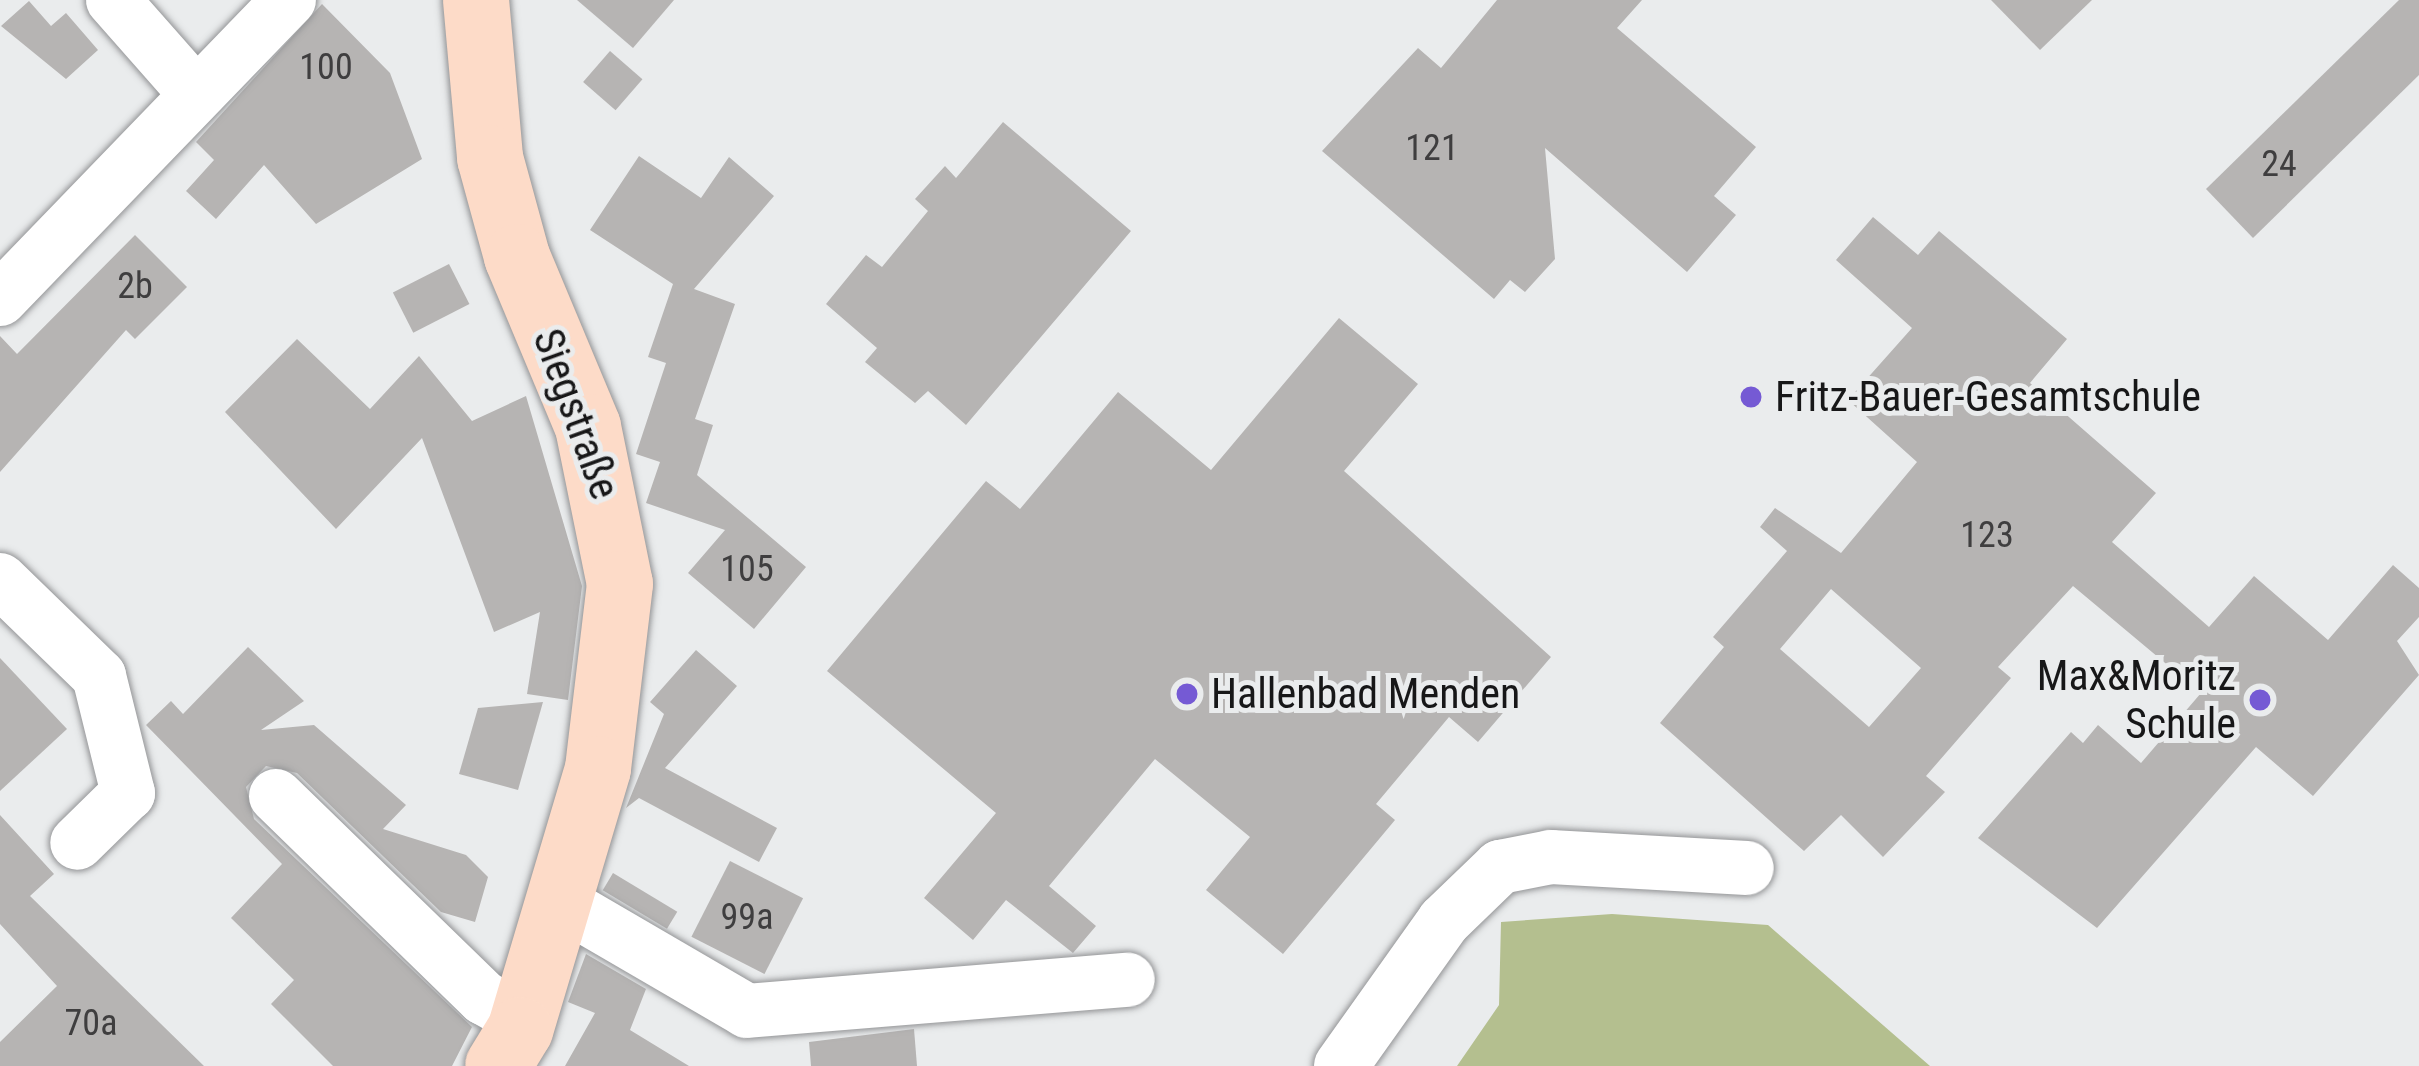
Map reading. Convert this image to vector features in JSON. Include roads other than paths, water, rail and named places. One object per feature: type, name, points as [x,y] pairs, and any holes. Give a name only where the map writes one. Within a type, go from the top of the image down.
[{"type":"main road","name":"Siegstraße","points":[[476,0],[490,158],[517,257],[588,427],[620,584],[617,676],[560,902],[511,1043]]},
{"type":"street","points":[[112,0],[195,93]]},
{"type":"street","points":[[0,299],[289,0]]},
{"type":"street","points":[[0,580],[99,676],[128,794],[77,843]]},
{"type":"street","points":[[276,796],[484,998],[511,1043]]},
{"type":"street","points":[[1342,1066],[1444,921],[1500,867],[1551,856],[1748,868]]},
{"type":"street","points":[[560,902],[747,1011],[1128,980]]},
{"type":"place","name":"Fritz-Bauer-Gesamtschule","points":[[1751,397]]},
{"type":"place","name":"Hallenbad Menden","points":[[1187,694]]},
{"type":"place","name":"Max&Moritz Schule","points":[[2260,700]]}]
